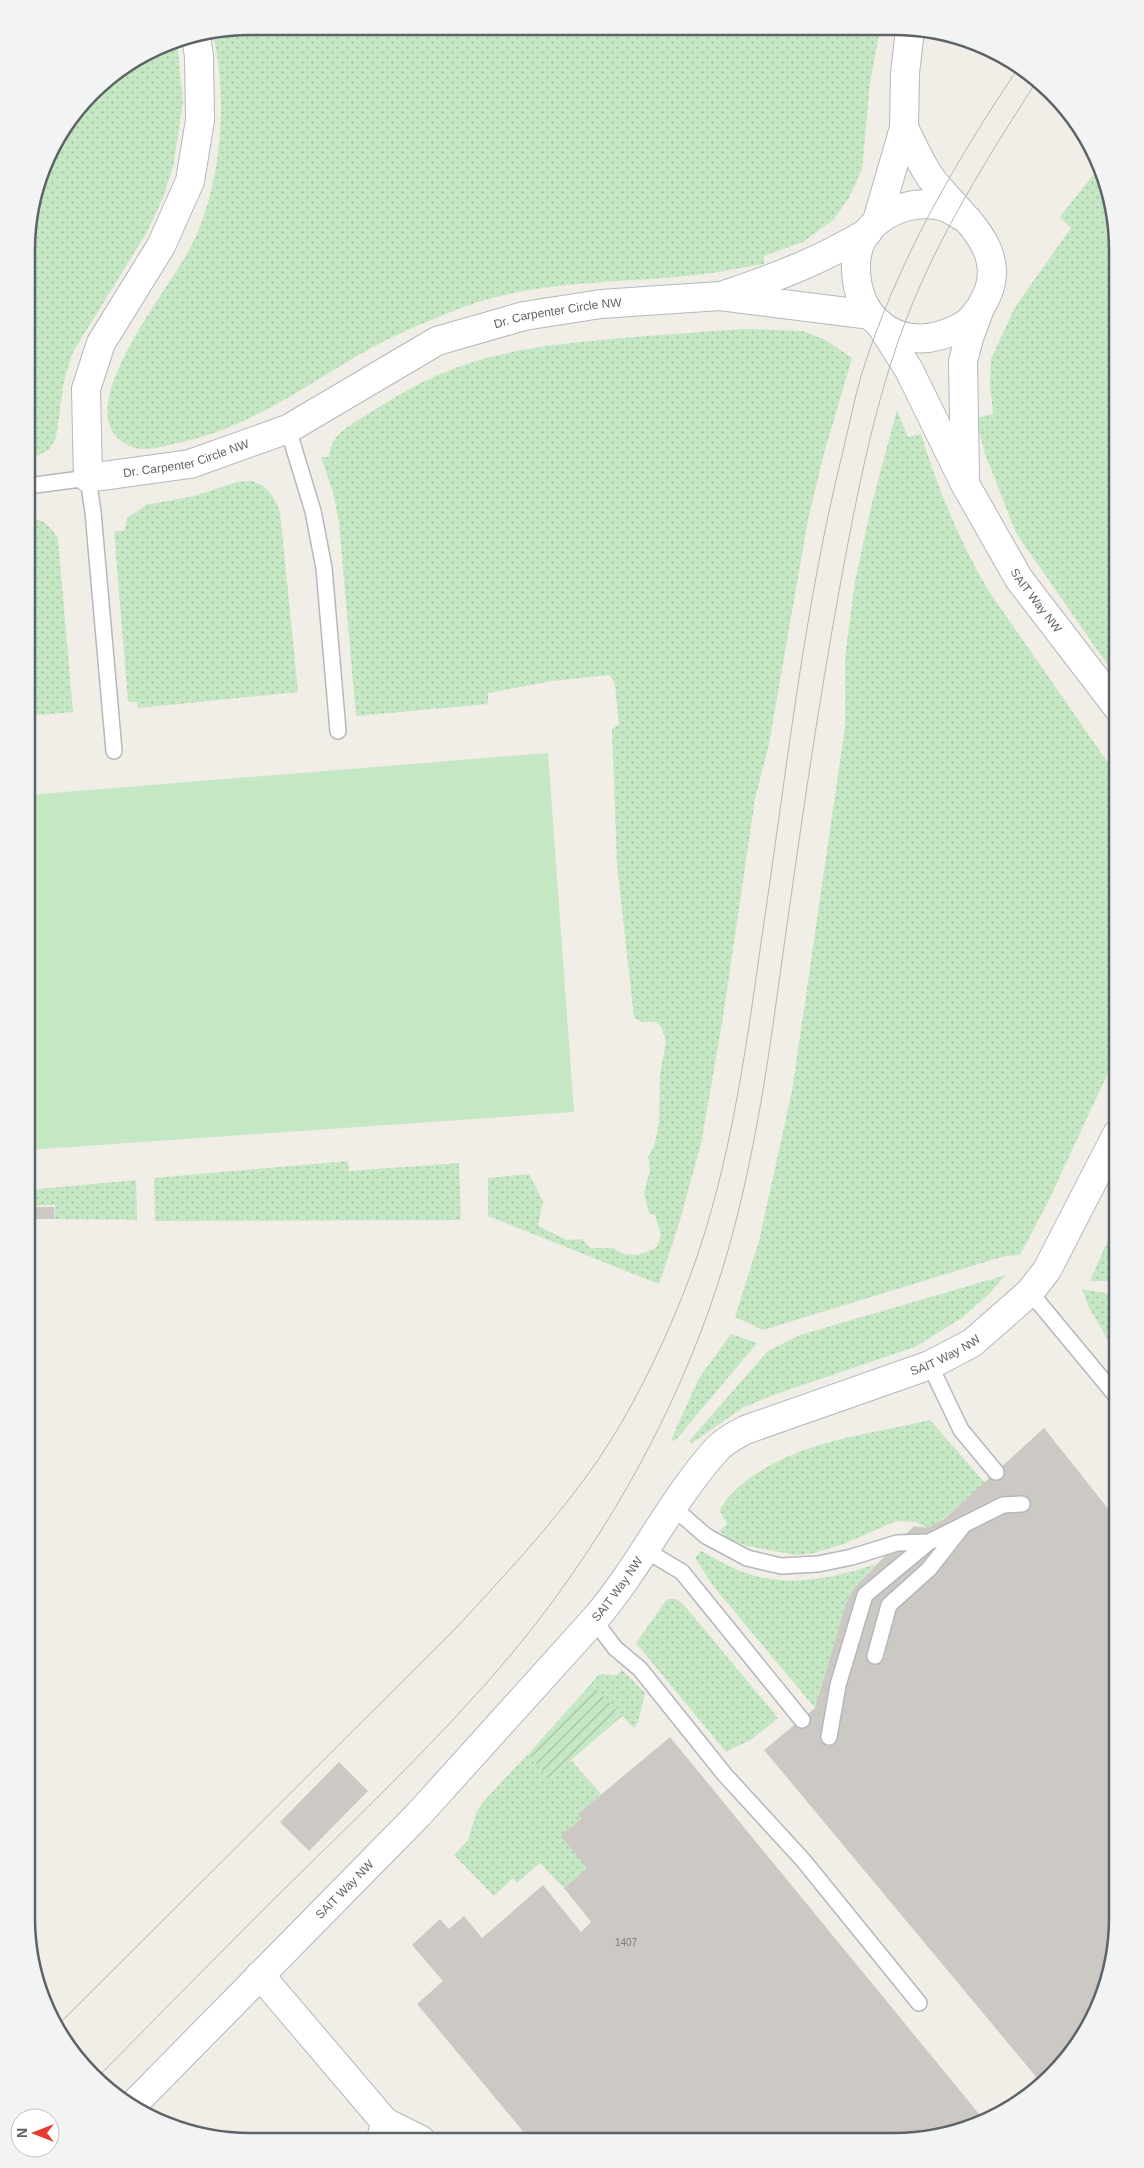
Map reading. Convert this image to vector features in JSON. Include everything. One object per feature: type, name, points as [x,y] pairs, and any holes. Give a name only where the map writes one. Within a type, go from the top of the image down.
[{"type":"street","points":[[909,35],[905,73],[904,128],[873,226],[858,251],[856,264],[860,296],[875,319],[897,336],[930,339],[943,336],[965,325],[980,309]]},
{"type":"street","points":[[88,478],[86,389],[101,343],[161,246],[190,181],[200,120],[199,56],[197,41]]},
{"type":"street","points":[[904,128],[931,178],[978,230],[990,261],[991,270],[988,293],[969,338],[963,361],[965,484]]},
{"type":"street","points":[[720,296],[818,260],[895,210],[917,204],[943,206],[968,220]]},
{"type":"street","points":[[720,296],[875,319]]},
{"type":"street","name":"Dr. Carpenter Circle NW","points":[[88,478],[190,464],[288,430],[437,341],[524,316],[601,304],[720,296]]},
{"type":"street","name":"SAIT Way NW","points":[[875,319],[910,370],[965,484],[1019,579],[1109,696]]},
{"type":"street","name":"SAIT Way NW","points":[[136,2101],[419,1814],[594,1620],[616,1595],[674,1508],[718,1447],[745,1430],[930,1365],[972,1343],[1030,1292],[1047,1270],[1109,1151]]},
{"type":"street","points":[[260,1975],[383,2131]]},
{"type":"lane","points":[[288,430],[313,511],[324,568],[338,731]]},
{"type":"lane","points":[[35,485],[88,478],[93,512],[114,751]]},
{"type":"lane","points":[[1030,1292],[1109,1387]]},
{"type":"lane","points":[[930,1365],[961,1430],[996,1472]]},
{"type":"lane","points":[[829,1737],[838,1685],[865,1594],[929,1542],[1003,1505],[1022,1504]]},
{"type":"lane","points":[[674,1508],[706,1536],[746,1558],[781,1566],[827,1562],[897,1543],[929,1542]]},
{"type":"lane","points":[[875,1656],[889,1605],[929,1569],[965,1524]]},
{"type":"lane","points":[[646,1551],[682,1572],[802,1720]]},
{"type":"lane","points":[[594,1620],[615,1648],[640,1669],[725,1776],[802,1860],[919,2002]]},
{"type":"green space","points":[[236,35],[879,35],[870,82],[862,169],[849,198],[833,220],[803,242],[764,256],[764,264],[696,275],[574,284],[490,298],[409,329],[357,356],[274,405],[232,426],[170,445],[148,449],[136,448],[121,441],[109,424],[108,401],[116,374],[130,346],[180,266],[190,248],[205,212],[216,168],[221,123],[220,78],[214,38]]},
{"type":"green space","points":[[178,47],[183,102],[173,167],[163,198],[147,232],[73,352],[64,381],[56,438],[49,450],[35,457],[35,236],[39,208],[46,181],[64,142],[88,108],[108,88],[130,71]]},
{"type":"green space","points":[[1095,173],[1102,194],[1109,236],[1109,667],[1016,533],[985,454],[976,418],[993,414],[990,385],[991,359],[1015,307],[1071,228],[1060,217]]},
{"type":"green space","points":[[747,329],[804,331],[827,341],[852,358],[824,453],[808,520],[769,744],[755,799],[723,1017],[701,1144],[680,1220],[659,1284],[488,1216],[488,1178],[529,1174],[543,1201],[538,1226],[567,1240],[582,1239],[590,1248],[613,1248],[624,1254],[638,1255],[656,1248],[661,1236],[655,1215],[649,1213],[644,1193],[650,1170],[648,1157],[655,1143],[659,1122],[660,1074],[666,1041],[661,1026],[656,1022],[641,1022],[634,1018],[617,864],[612,729],[619,724],[615,685],[610,675],[552,681],[488,693],[488,704],[356,716],[339,523],[333,492],[321,457],[329,457],[333,442],[343,430],[413,387],[458,367],[498,355],[559,344]]},
{"type":"green space","points":[[897,410],[908,437],[921,434],[950,514],[988,590],[1109,764],[1109,1070],[1048,1202],[1020,1255],[1005,1256],[763,1330],[735,1317],[759,1241],[792,1091],[845,727],[845,657],[855,581],[872,503]]},
{"type":"green space","points":[[252,481],[267,489],[280,512],[298,692],[138,708],[137,702],[128,702],[114,531],[124,531],[127,518],[146,505],[194,496],[237,482]]},
{"type":"green space","points":[[35,519],[46,524],[58,539],[73,712],[35,715]]},
{"type":"green space","points":[[548,753],[574,1112],[35,1149],[35,794]]},
{"type":"green space","points":[[348,1161],[349,1171],[459,1163],[461,1220],[155,1221],[154,1178]]},
{"type":"green space","points":[[136,1180],[137,1220],[54,1219],[55,1205],[35,1206],[35,1189]]},
{"type":"green space","points":[[1109,1238],[1109,1281],[1090,1281]]},
{"type":"green space","points":[[1006,1275],[988,1295],[963,1317],[915,1347],[776,1394],[744,1407],[692,1443],[689,1441],[768,1351],[800,1335]]},
{"type":"green space","points":[[1082,1289],[1109,1294],[1109,1342],[1089,1307]]},
{"type":"green space","points":[[731,1334],[757,1343],[675,1441],[671,1440],[699,1378]]},
{"type":"green space","points":[[930,1420],[985,1483],[936,1525],[927,1528],[916,1522],[896,1521],[844,1544],[814,1553],[796,1555],[747,1546],[729,1539],[720,1531],[727,1524],[720,1511],[724,1502],[743,1483],[768,1467],[812,1447]]},
{"type":"green space","points":[[701,1551],[732,1567],[753,1575],[788,1581],[824,1578],[876,1564],[855,1587],[846,1603],[815,1708],[714,1587],[695,1558]]},
{"type":"green space","points":[[667,1599],[676,1599],[684,1605],[778,1718],[752,1739],[726,1752],[636,1643]]},
{"type":"green space","points":[[622,1670],[645,1693],[638,1722],[634,1728],[591,1684],[599,1674],[617,1675]]},
{"type":"green space","points":[[591,1684],[622,1716],[549,1779],[528,1754]]},
{"type":"green space","points":[[528,1754],[549,1779],[571,1760],[601,1794],[579,1814],[582,1818],[587,1868],[564,1888],[540,1863],[517,1883],[513,1878],[494,1896],[454,1855],[468,1840],[477,1811],[483,1802]]},
{"type":"building","points":[[35,1207],[54,1207],[54,1219],[35,1219]]},
{"type":"building","points":[[1044,1428],[1109,1510],[1109,1932],[1102,1974],[1087,2013],[1065,2049],[1037,2079],[764,1750],[815,1708],[846,1603],[855,1587],[914,1526],[927,1528],[943,1520]]},
{"type":"building","points":[[670,1737],[980,2115],[950,2126],[908,2133],[524,2133],[417,2004],[443,1981],[412,1945],[440,1919],[449,1929],[464,1916],[482,1938],[543,1885],[581,1932],[591,1922],[564,1888],[587,1868],[561,1836],[582,1818],[578,1814]]},
{"type":"building","points":[[339,1762],[368,1791],[309,1851],[280,1822]]},
{"type":"tram line","points":[[62,2021],[455,1629],[511,1568],[565,1505],[598,1460],[633,1403],[663,1343],[697,1257],[723,1165],[733,1118],[742,1071],[817,569],[861,376],[891,294],[909,254],[950,177],[1016,72]]},
{"type":"tram line","points":[[101,2073],[406,1769],[482,1688],[518,1646],[553,1602],[585,1556],[615,1508],[668,1410],[690,1359],[723,1267],[753,1146],[767,1064],[824,676],[854,510],[876,414],[895,351],[919,288],[966,196],[1034,86]]}]
